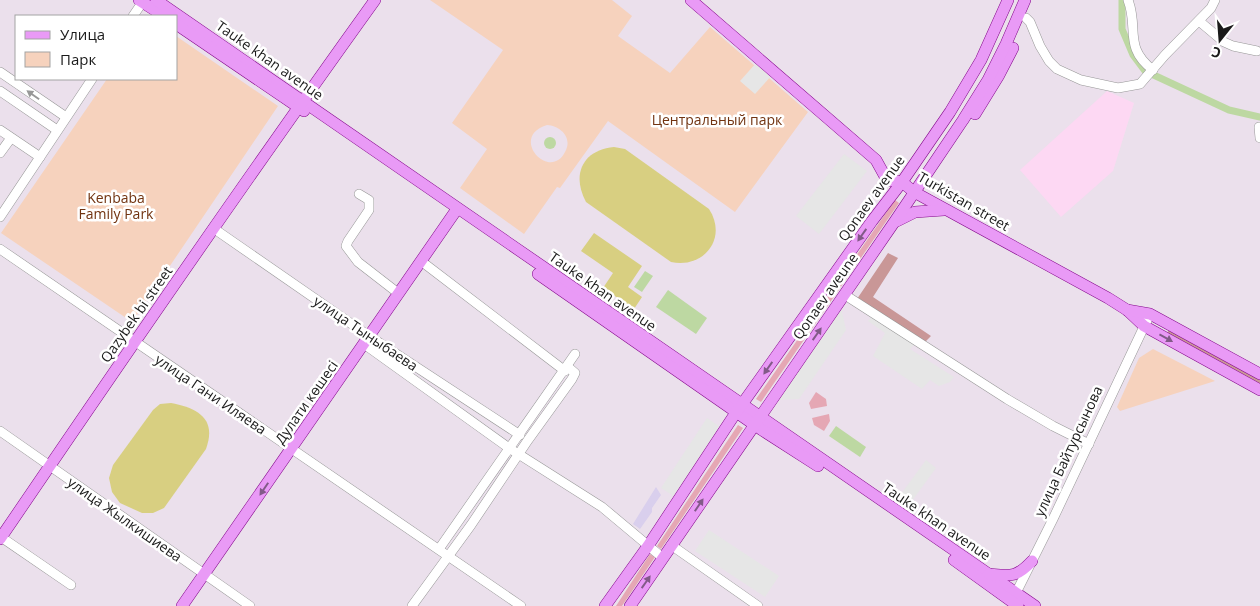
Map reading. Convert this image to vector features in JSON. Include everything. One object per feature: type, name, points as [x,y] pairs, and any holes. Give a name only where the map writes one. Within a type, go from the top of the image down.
[{"type":"main road","name":"Tauke khan avenue","points":[[156,0],[177,15]]},
{"type":"main road","name":"Qazybek bi street","points":[[1,538],[134,341],[375,0]]},
{"type":"main road","name":"Turkistan street","points":[[690,0],[876,160],[887,180],[902,182],[914,192],[945,210],[1127,310]]},
{"type":"main road","points":[[968,82],[974,57],[1000,0]]},
{"type":"main road","name":"Qonaev avenue","points":[[725,429],[880,210],[902,182],[968,82],[992,37],[1008,0]]},
{"type":"main road","points":[[914,192],[988,80],[1025,0]]},
{"type":"main road","points":[[948,142],[969,124],[999,75],[1033,0]]},
{"type":"main road","points":[[142,1],[163,15]]},
{"type":"main road","name":"Tauke khan avenue","points":[[178,16],[300,104],[739,408],[989,574],[1013,602]]},
{"type":"main road","name":"Tauke khan avenue","points":[[178,25],[300,104]]},
{"type":"main road","points":[[988,80],[999,75]]},
{"type":"main road","points":[[876,160],[883,179],[884,191],[880,210]]},
{"type":"main road","name":"Qonaev aveune","points":[[757,420],[845,295],[914,192]]},
{"type":"main road","points":[[895,222],[915,212],[945,210]]},
{"type":"main road","name":"Tauke khan avenue","points":[[455,212],[720,401],[739,408]]},
{"type":"main road","name":"Дулати көшесі","points":[[182,606],[455,212]]},
{"type":"main road","points":[[1127,310],[1150,314],[1260,374]]},
{"type":"main road","points":[[1127,310],[1144,326],[1260,390]]},
{"type":"main road","points":[[605,606],[648,546],[725,429],[728,413],[726,407],[720,401]]},
{"type":"main road","name":"Tauke khan avenue","points":[[757,420],[1013,602],[1034,606]]},
{"type":"main road","points":[[630,606],[757,420]]},
{"type":"main road","points":[[989,574],[1011,575],[1021,573],[1032,561]]},
{"type":"street","points":[[1128,0],[1131,7],[1132,36],[1137,54],[1153,70]]},
{"type":"street","points":[[1026,18],[1030,22],[1040,46],[1049,61],[1057,68],[1081,80],[1118,88],[1140,84],[1211,8],[1215,0]]},
{"type":"street","points":[[134,15],[142,1]]},
{"type":"street","points":[[1201,19],[1199,21],[1224,42],[1257,51]]},
{"type":"street","points":[[0,72],[66,117]]},
{"type":"street","points":[[0,217],[91,80]]},
{"type":"street","points":[[0,91],[57,130]]},
{"type":"street","points":[[1259,127],[1260,138]]},
{"type":"street","points":[[0,130],[40,157]]},
{"type":"street","points":[[0,153],[11,138]]},
{"type":"street","points":[[359,194],[369,200],[369,210],[346,246],[358,262],[398,293]]},
{"type":"street","name":"улица Тыныбаева","points":[[213,228],[367,340],[509,448],[602,507],[663,558]]},
{"type":"street","name":"улица Гани Иляева","points":[[0,249],[521,606]]},
{"type":"street","points":[[412,606],[471,525],[572,379],[574,373],[421,261]]},
{"type":"street","points":[[845,295],[1007,399],[1088,444]]},
{"type":"street","name":"улица Байтурсынова","points":[[1013,602],[1150,314]]},
{"type":"street","name":"улица Тыныбаева","points":[[367,340],[520,435]]},
{"type":"street","points":[[438,549],[520,435],[575,354]]},
{"type":"street","name":"улица Жылкишиева","points":[[0,431],[203,575],[250,606]]},
{"type":"street","points":[[1,538],[71,585]]},
{"type":"street","points":[[671,545],[758,606]]},
{"type":"shaded area","points":[[757,62],[772,75],[755,94],[740,81]]},
{"type":"shaded area","points":[[1107,91],[1134,103],[1113,171],[1061,217],[1020,170]]},
{"type":"shaded area","points":[[550,137],[556,143],[550,149],[544,143]]},
{"type":"shaded area","points":[[614,147],[625,149],[709,209],[716,230],[710,249],[703,256],[694,261],[683,263],[671,262],[586,202],[580,182],[580,173],[583,165],[594,153]]},
{"type":"shaded area","points":[[844,154],[867,171],[819,234],[796,216]]},
{"type":"shaded area","points":[[895,200],[899,203],[761,402],[756,399]]},
{"type":"shaded area","points":[[594,233],[642,266],[628,287],[642,297],[634,309],[603,288],[613,273],[581,251]]},
{"type":"shaded area","points":[[888,253],[898,258],[873,297],[931,336],[924,343],[857,299]]},
{"type":"shaded area","points":[[645,271],[653,276],[642,292],[634,287]]},
{"type":"shaded area","points":[[668,290],[707,318],[696,334],[656,307]]},
{"type":"shaded area","points":[[841,307],[846,330],[799,399],[776,400]]},
{"type":"shaded area","points":[[874,314],[917,342],[910,349],[954,377],[950,382],[939,386],[930,380],[922,389],[873,356],[885,333],[868,321]]},
{"type":"shaded area","points":[[1171,326],[1260,376],[1260,388],[1165,337]]},
{"type":"shaded area","points":[[816,392],[826,399],[827,406],[811,409],[809,403]]},
{"type":"shaded area","points":[[171,403],[189,408],[203,417],[209,430],[209,439],[206,449],[164,508],[153,513],[142,513],[120,503],[112,492],[109,478],[113,465],[153,410],[160,404]]},
{"type":"shaded area","points":[[829,414],[830,421],[824,431],[814,425],[812,418]]},
{"type":"shaded area","points":[[707,418],[720,427],[675,497],[661,488]]},
{"type":"shaded area","points":[[738,425],[743,428],[661,549],[657,546]]},
{"type":"shaded area","points":[[836,426],[866,447],[860,457],[829,436]]},
{"type":"shaded area","points":[[926,460],[936,468],[912,501],[901,494]]},
{"type":"shaded area","points":[[656,487],[661,495],[640,529],[633,524]]},
{"type":"shaded area","points":[[709,530],[779,576],[765,597],[695,551]]},
{"type":"shaded area","points":[[650,554],[655,557],[622,606],[616,606]]},
{"type":"green space","name":"Центральный парк","points":[[430,0],[612,0],[632,16],[618,36],[670,73],[710,27],[808,112],[735,212],[608,121],[560,188],[557,187],[524,234],[460,188],[487,149],[452,123],[503,50]],"holes":[[[547,125],[561,130],[568,142],[565,152],[558,160],[550,162],[542,160],[536,154],[532,147],[531,138],[536,131]]]},
{"type":"green space","name":"Kenbaba Family Park","points":[[178,37],[278,106],[132,322],[1,233],[106,80],[178,80]]},
{"type":"green space","points":[[1153,349],[1215,381],[1120,411],[1117,407],[1139,358]]},
{"type":"waterway","points":[[1122,0],[1122,29],[1133,55],[1145,71],[1229,110],[1260,117]]}]
